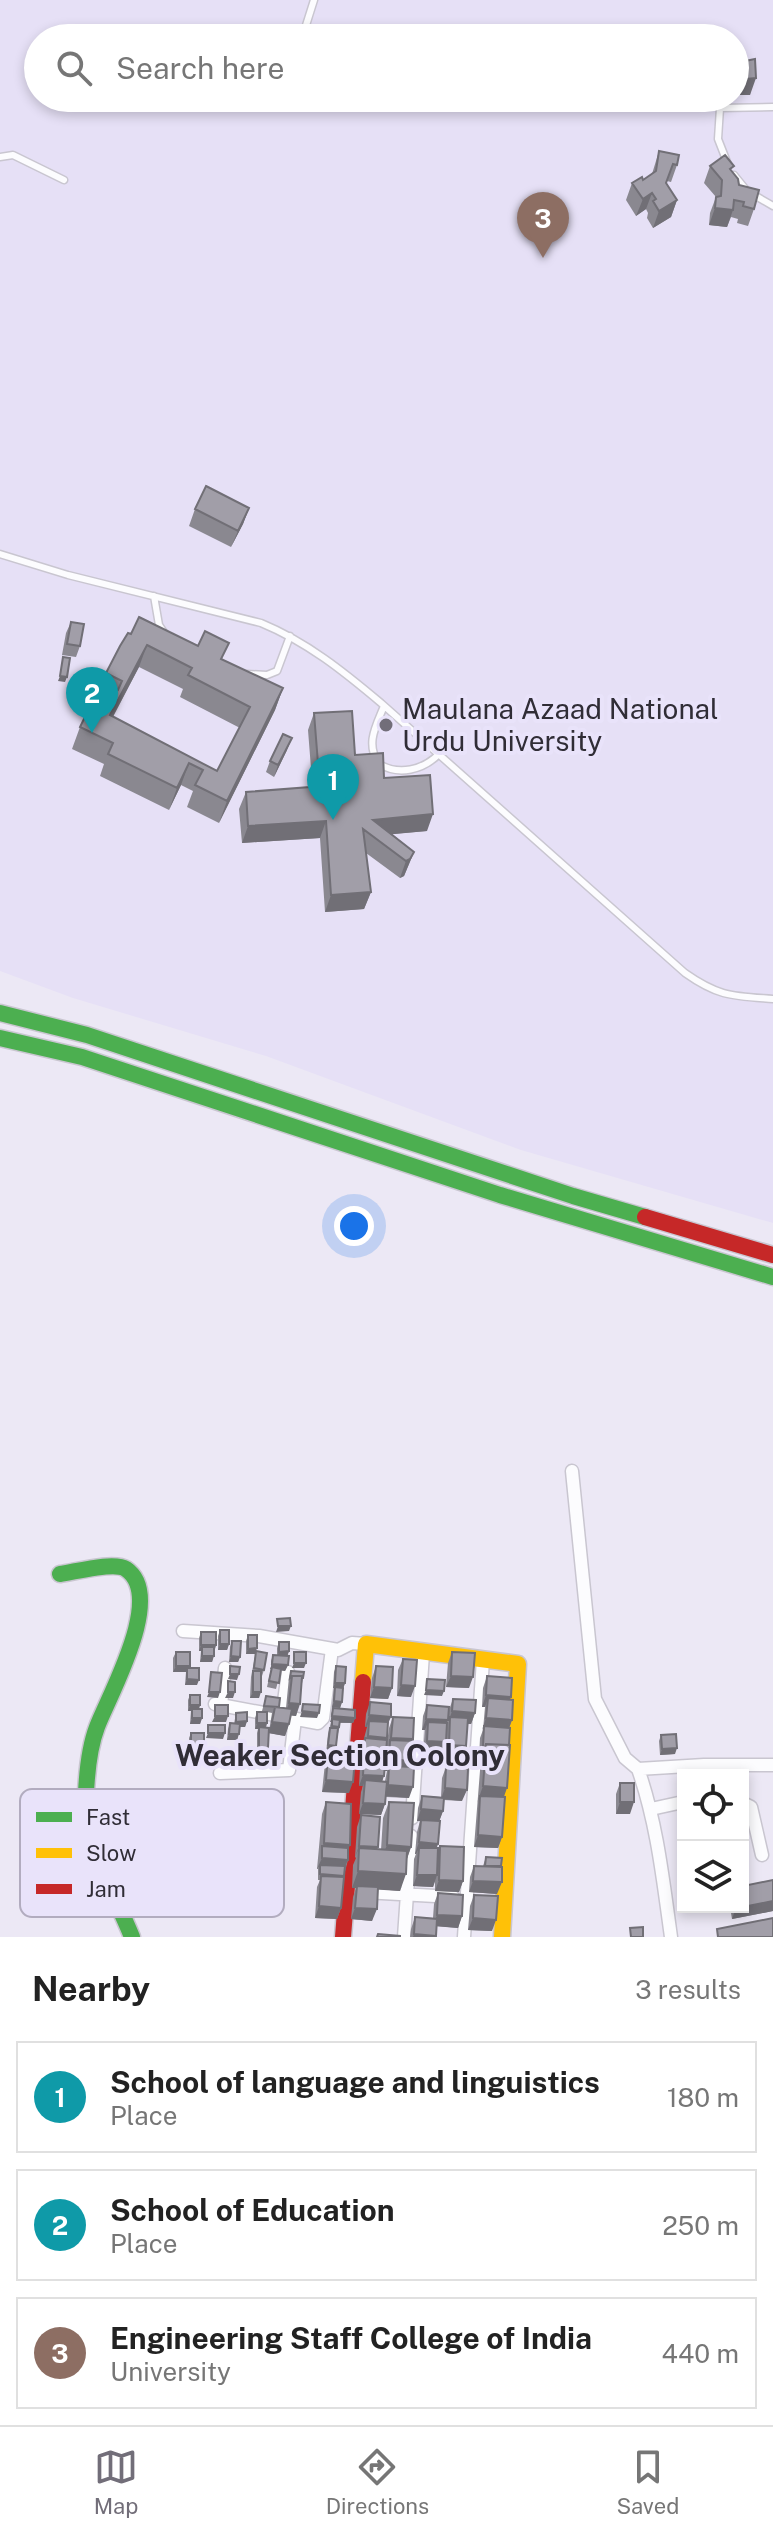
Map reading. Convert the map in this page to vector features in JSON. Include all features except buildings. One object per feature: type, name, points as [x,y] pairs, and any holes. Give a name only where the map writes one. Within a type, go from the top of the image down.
[{"type":"street","points":[[0,1013],[87,1035],[573,1196],[773,1255]]},
{"type":"street","points":[[0,1038],[82,1057],[500,1195],[773,1277]]},
{"type":"street","points":[[572,1471],[595,1699],[625,1758],[638,1769],[651,1809],[671,1937]]},
{"type":"street","points":[[60,1574],[115,1567],[126,1569],[136,1580],[140,1597],[138,1631],[96,1730],[88,1762],[87,1789]]},
{"type":"street","points":[[183,1631],[259,1636],[332,1649],[343,1649],[352,1643],[366,1644],[518,1664],[485,1900],[464,1937]]},
{"type":"street","points":[[343,1937],[366,1644]]},
{"type":"street","points":[[225,1668],[218,1705],[318,1723],[323,1718],[332,1649]]},
{"type":"street","points":[[404,1937],[423,1653]]},
{"type":"street","points":[[483,1660],[485,1900],[502,1937]]},
{"type":"street","points":[[282,1716],[288,1672]]},
{"type":"street","points":[[220,1773],[289,1770],[295,1719]]},
{"type":"street","points":[[638,1769],[773,1765]]},
{"type":"street","points":[[651,1809],[677,1803]]},
{"type":"street","points":[[749,1806],[762,1855]]},
{"type":"street","points":[[347,1891],[485,1900]]},
{"type":"street","points":[[123,1917],[132,1937]]},
{"type":"lane","points":[[306,24],[314,0]]},
{"type":"lane","points":[[749,107],[773,107]]},
{"type":"lane","points":[[720,112],[722,153],[736,179],[747,191],[773,206]]},
{"type":"lane","points":[[0,157],[13,155],[64,180]]},
{"type":"lane","points":[[0,554],[68,575],[261,623],[290,636],[331,661],[384,706],[685,973],[707,988],[736,996],[773,999]]},
{"type":"lane","points":[[154,596],[159,625],[173,641]]},
{"type":"lane","points":[[242,673],[259,675],[277,671],[290,636]]},
{"type":"lane","points":[[384,706],[371,741],[372,752],[379,764],[400,771],[429,764],[439,754]]},
{"type":"shaded area","name":"Maulana Azaad National Urdu University","points":[[0,0],[773,0],[773,1223],[521,1150],[266,1056],[73,998],[0,971]]},
{"type":"traffic: fast","points":[[0,1013],[87,1035],[645,1217]]},
{"type":"traffic: fast","points":[[0,1038],[82,1057],[500,1195],[773,1277]]},
{"type":"traffic: fast","points":[[60,1574],[104,1567],[126,1569],[137,1582],[140,1601],[131,1646],[94,1735],[86,1789]]},
{"type":"traffic: fast","points":[[123,1917],[132,1937]]},
{"type":"traffic: slow","points":[[363,1682],[366,1644],[518,1664],[502,1937]]},
{"type":"traffic: jam","points":[[645,1217],[773,1255]]},
{"type":"traffic: jam","points":[[343,1937],[363,1682]]},
{"type":"place","name":"Engineering Staff College of India","points":[[543,258]]},
{"type":"place","name":"Maulana Azaad National Urdu University","points":[[386,725]]},
{"type":"place","name":"School of Education","points":[[92,733]]},
{"type":"place","name":"School of language and linguistics","points":[[333,820]]},
{"type":"district","name":"Weaker Section Colony","points":[[340,1756]]}]
